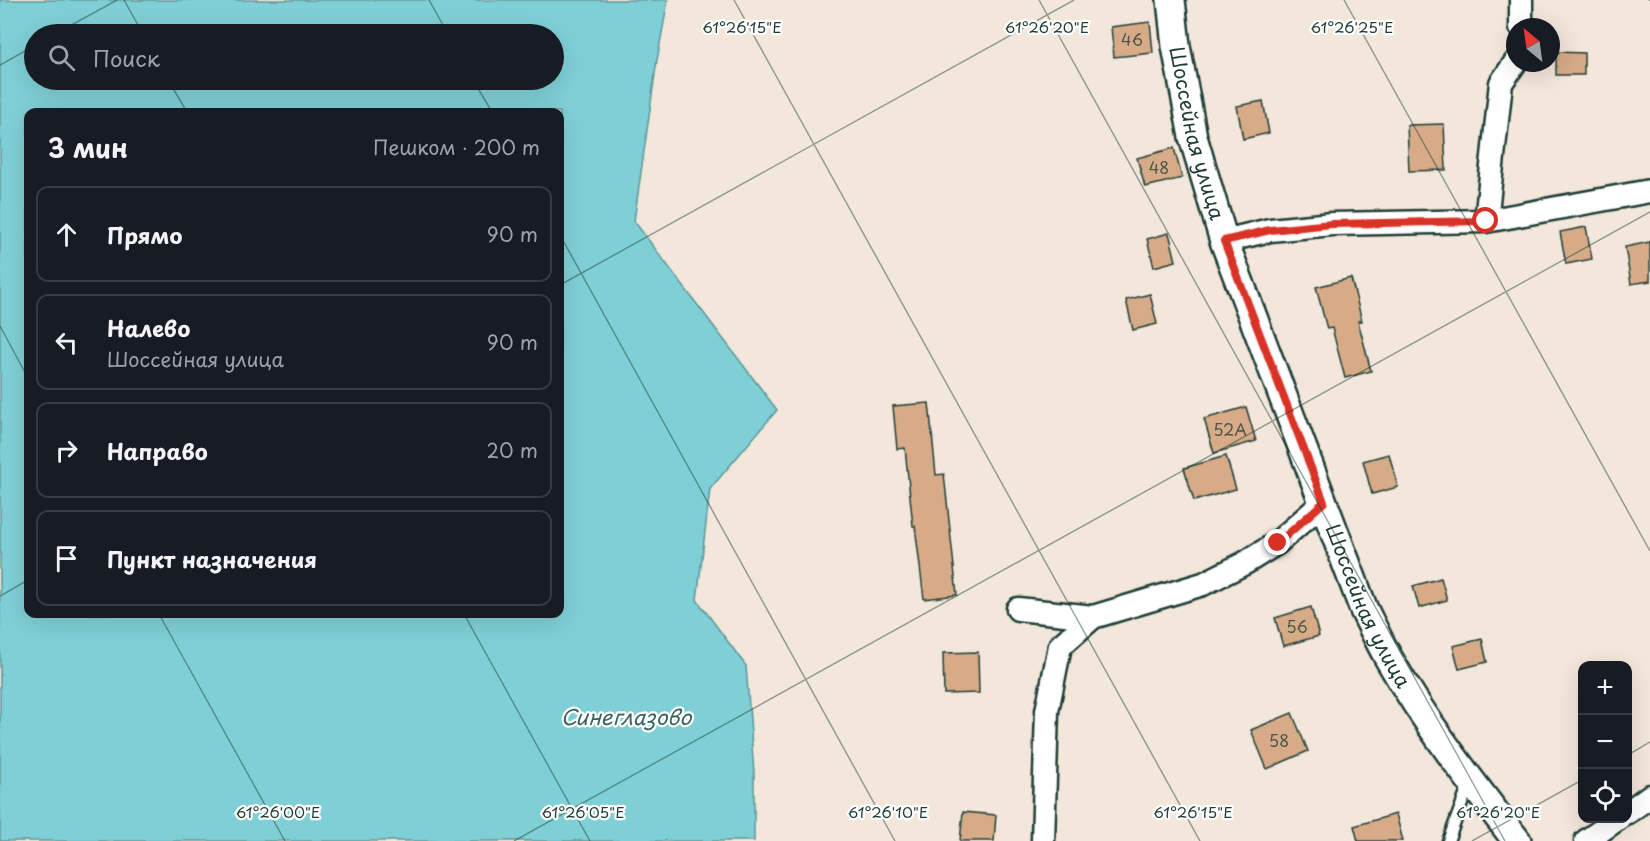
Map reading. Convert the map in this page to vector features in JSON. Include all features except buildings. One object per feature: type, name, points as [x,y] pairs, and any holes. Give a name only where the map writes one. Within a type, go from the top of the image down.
[{"type":"street","name":"Шоссейная улица","points":[[1171,0],[1176,46],[1193,137],[1224,241],[1364,610],[1389,659],[1419,707],[1517,841]]},
{"type":"street","points":[[1521,0],[1521,18]]},
{"type":"street","points":[[1486,221],[1501,83],[1509,72]]},
{"type":"street","points":[[1224,241],[1270,230],[1332,224],[1486,221],[1650,191]]},
{"type":"street","points":[[1043,841],[1047,711],[1060,646],[1093,618],[1203,584],[1245,564],[1278,543],[1324,502]]},
{"type":"street","points":[[1018,609],[1093,618]]},
{"type":"street","points":[[1632,809],[1650,796]]},
{"type":"street","points":[[1586,841],[1613,823]]},
{"type":"lane","points":[[1448,841],[1471,781]]},
{"type":"water","name":"Синеглазово","points":[[0,0],[668,0],[634,221],[777,410],[710,489],[697,600],[746,666],[754,774],[754,841],[0,841]]},
{"type":"route","points":[[1278,543],[1324,502],[1224,241],[1270,230],[1332,224],[1486,221]]}]
